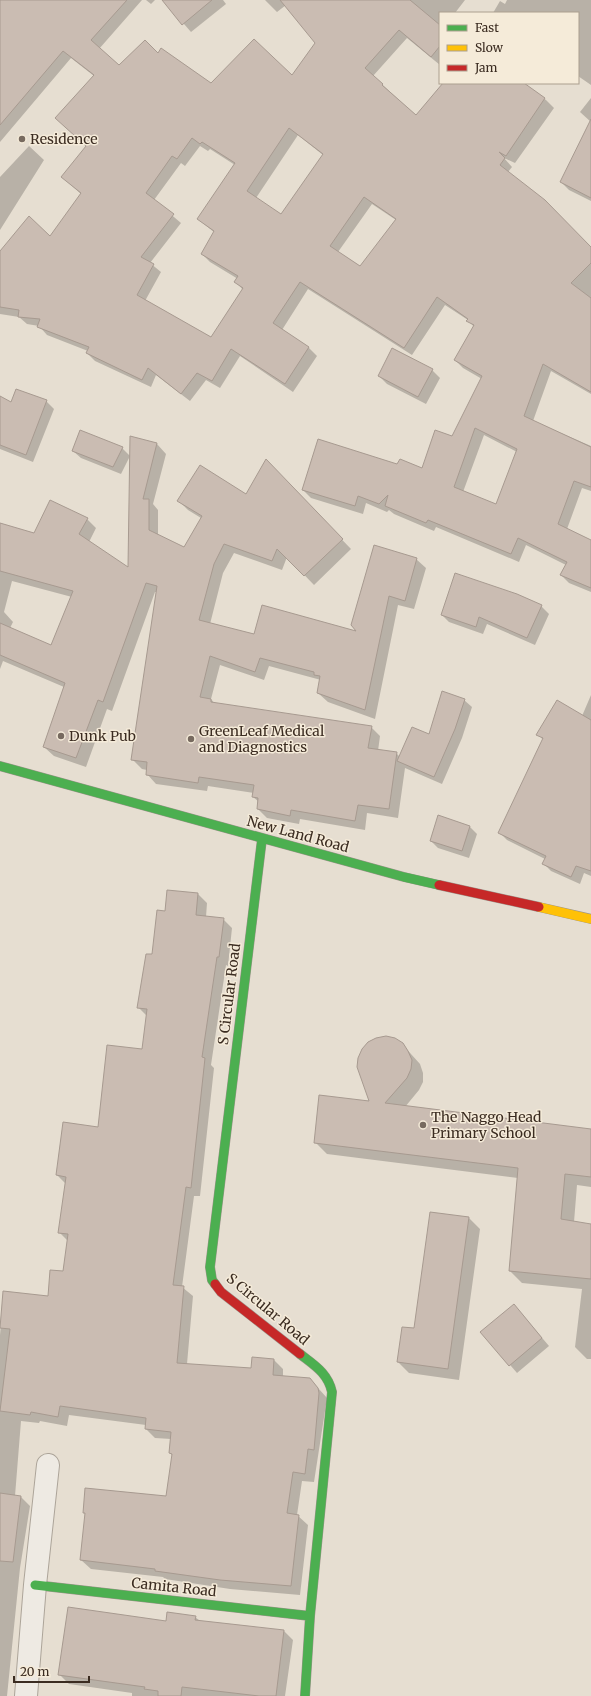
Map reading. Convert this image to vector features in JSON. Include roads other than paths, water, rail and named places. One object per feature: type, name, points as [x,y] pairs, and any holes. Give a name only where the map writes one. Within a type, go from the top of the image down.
[{"type":"street","name":"New Land Road","points":[[0,766],[404,877],[591,919]]},
{"type":"street","name":"S Circular Road","points":[[262,839],[210,1267],[212,1280],[221,1292],[324,1373],[330,1383],[332,1392],[310,1616],[305,1696]]},
{"type":"street","points":[[26,1696],[35,1585],[48,1465]]},
{"type":"street","name":"Camita Road","points":[[35,1585],[310,1616]]},
{"type":"place","name":"Residence","points":[[22,139]]},
{"type":"place","name":"Dunk Pub","points":[[61,736]]},
{"type":"place","name":"GreenLeaf Medical and Diagnostics","points":[[191,739]]},
{"type":"place","name":"The Naggo Head Primary School","points":[[423,1125]]}]
